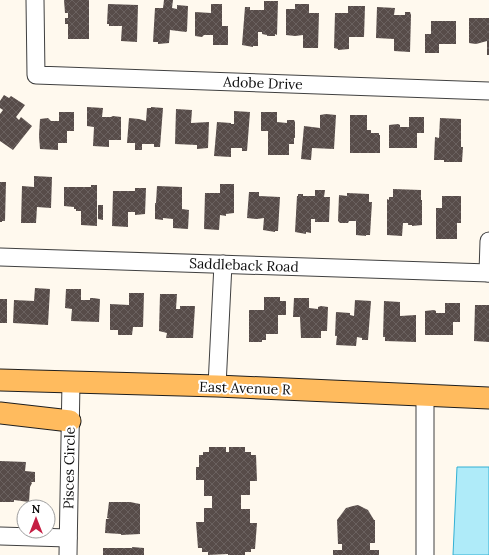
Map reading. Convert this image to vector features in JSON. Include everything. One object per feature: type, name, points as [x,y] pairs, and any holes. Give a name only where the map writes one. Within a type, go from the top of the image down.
[{"type":"main road","name":"East Avenue R","points":[[0,380],[217,386],[489,398]]},
{"type":"main road","points":[[0,413],[70,421]]},
{"type":"street","name":"Adobe Drive","points":[[35,0],[36,75],[489,90]]},
{"type":"street","points":[[489,241],[489,273]]},
{"type":"street","name":"Saddleback Road","points":[[0,257],[489,273]]},
{"type":"street","points":[[217,386],[223,264]]},
{"type":"street","name":"Pisces Circle","points":[[68,547],[71,382]]},
{"type":"street","points":[[425,395],[425,555]]},
{"type":"street","points":[[0,536],[68,547]]},
{"type":"water","points":[[457,467],[489,467],[489,555],[453,555]]},
{"type":"building","points":[[64,0],[89,0],[89,39],[68,39],[68,24],[65,24],[65,18],[68,18],[68,13],[65,13]]},
{"type":"building","points":[[164,0],[173,0],[172,8],[177,9],[177,5],[188,6],[187,31],[170,30],[169,43],[158,44],[158,42],[153,42],[155,8],[163,8]]},
{"type":"building","points":[[264,1],[278,1],[277,35],[267,36],[262,34],[262,32],[258,32],[258,46],[253,47],[242,45],[245,7],[250,7],[250,10],[264,10]]},
{"type":"building","points":[[108,4],[138,5],[137,42],[121,41],[122,26],[109,26],[109,24],[107,24]]},
{"type":"building","points":[[211,4],[222,4],[222,26],[228,26],[228,45],[213,45],[213,35],[204,35],[202,37],[195,36],[195,12],[211,13]]},
{"type":"building","points":[[295,4],[309,4],[309,13],[319,13],[318,48],[303,48],[303,35],[286,35],[286,9],[295,9]]},
{"type":"building","points":[[348,6],[365,6],[364,37],[349,37],[349,49],[338,50],[334,48],[335,13],[348,13]]},
{"type":"building","points":[[377,7],[395,8],[394,15],[405,15],[405,12],[410,12],[410,52],[394,51],[394,39],[376,38]]},
{"type":"building","points":[[469,18],[489,18],[489,55],[487,55],[487,41],[476,44],[469,43]]},
{"type":"building","points":[[431,21],[456,21],[456,44],[439,44],[439,53],[425,53],[425,34],[431,34]]},
{"type":"building","points":[[4,95],[9,98],[11,96],[25,105],[16,117],[19,120],[21,117],[32,126],[13,150],[0,141],[0,114],[3,110],[0,108],[0,101]]},
{"type":"building","points":[[87,107],[103,108],[102,117],[121,117],[121,140],[109,140],[109,147],[93,146],[94,127],[87,126]]},
{"type":"building","points":[[147,108],[163,108],[160,147],[154,147],[154,144],[142,144],[142,150],[135,150],[135,143],[127,143],[129,118],[146,121]]},
{"type":"building","points":[[176,109],[192,110],[191,123],[209,122],[208,148],[197,149],[197,145],[175,144]]},
{"type":"building","points":[[234,111],[250,112],[247,151],[242,151],[242,148],[231,148],[231,157],[214,156],[217,122],[234,124]]},
{"type":"building","points":[[59,112],[74,112],[74,131],[67,131],[67,143],[58,143],[58,150],[40,149],[40,119],[48,118],[51,121],[59,121]]},
{"type":"building","points":[[261,112],[277,112],[277,122],[287,123],[287,120],[294,120],[295,138],[294,144],[289,144],[289,155],[268,155],[268,131],[261,131]]},
{"type":"building","points":[[320,115],[336,115],[334,149],[312,148],[311,160],[301,159],[304,126],[320,128]]},
{"type":"building","points":[[350,115],[367,115],[367,130],[371,130],[371,133],[379,133],[380,135],[380,153],[350,153]]},
{"type":"building","points":[[409,117],[424,117],[424,133],[417,133],[417,148],[389,148],[389,125],[398,124],[400,127],[409,127]]},
{"type":"building","points":[[440,118],[461,119],[461,147],[463,147],[462,162],[444,162],[444,160],[434,160],[435,137],[439,138]]},
{"type":"building","points":[[34,176],[52,177],[51,208],[37,207],[36,223],[21,223],[22,186],[34,187]]},
{"type":"building","points":[[0,182],[6,182],[5,221],[2,222],[0,222]]},
{"type":"building","points":[[220,184],[234,184],[234,213],[226,214],[226,216],[220,215],[219,230],[204,229],[205,193],[220,193]]},
{"type":"building","points":[[91,185],[97,185],[97,226],[81,225],[81,211],[76,211],[74,207],[64,206],[64,187],[91,187]]},
{"type":"building","points":[[157,186],[182,187],[182,209],[189,210],[188,229],[173,228],[173,219],[155,219]]},
{"type":"building","points":[[135,188],[146,188],[145,214],[135,215],[135,212],[128,212],[128,227],[112,226],[113,191],[135,191]]},
{"type":"building","points":[[393,189],[421,190],[422,225],[412,226],[408,225],[408,223],[403,223],[402,236],[387,235],[387,199],[389,200],[389,197],[393,197]]},
{"type":"building","points":[[315,190],[325,190],[324,197],[330,197],[329,222],[315,222],[315,219],[311,219],[311,233],[306,232],[306,234],[295,232],[297,196],[298,194],[303,194],[303,196],[315,196]]},
{"type":"building","points":[[249,192],[259,192],[259,196],[280,197],[278,231],[263,230],[264,218],[247,218]]},
{"type":"building","points":[[347,193],[369,194],[369,202],[372,202],[370,235],[356,235],[356,221],[340,223],[338,221],[339,195],[347,196]]},
{"type":"building","points":[[442,196],[461,196],[461,223],[457,223],[457,239],[436,239],[436,208],[442,208]]},
{"type":"building","points":[[98,205],[103,205],[103,220],[98,219]]},
{"type":"building","points":[[35,288],[50,289],[48,325],[13,323],[14,300],[34,301]]},
{"type":"building","points":[[66,289],[81,289],[81,300],[90,300],[90,298],[100,299],[99,322],[71,321],[72,309],[65,308]]},
{"type":"building","points":[[129,293],[144,293],[143,327],[133,327],[132,335],[118,335],[118,330],[110,330],[110,304],[129,305]]},
{"type":"building","points":[[160,294],[177,294],[176,309],[180,309],[180,306],[195,306],[193,338],[166,338],[167,333],[159,331]]},
{"type":"building","points":[[264,297],[280,297],[280,301],[286,301],[286,315],[278,315],[278,334],[266,334],[266,340],[262,340],[262,342],[249,342],[249,310],[264,310]]},
{"type":"building","points":[[294,298],[309,298],[309,308],[318,309],[318,307],[321,306],[328,307],[327,331],[321,331],[321,338],[301,338],[300,317],[293,317]]},
{"type":"building","points":[[0,299],[7,299],[7,323],[0,323]]},
{"type":"building","points":[[355,300],[371,301],[368,340],[362,340],[362,338],[357,337],[356,346],[336,345],[336,312],[350,313],[350,315],[354,316]]},
{"type":"building","points":[[384,301],[400,302],[400,316],[416,315],[416,342],[385,341],[385,337],[383,337]]},
{"type":"building","points":[[445,303],[460,303],[460,322],[453,322],[453,335],[425,335],[425,311],[434,310],[436,313],[445,313]]},
{"type":"building","points":[[475,305],[489,305],[489,342],[474,341]]},
{"type":"building","points":[[209,447],[226,447],[226,452],[229,452],[229,447],[245,447],[245,452],[251,452],[251,455],[256,455],[257,481],[250,481],[250,495],[241,495],[241,509],[250,509],[250,523],[257,523],[255,549],[251,549],[251,552],[245,552],[245,555],[208,555],[208,552],[202,552],[202,548],[198,548],[196,522],[204,522],[204,508],[212,508],[212,496],[204,496],[204,480],[196,480],[196,467],[199,467],[199,455],[203,455],[203,452],[209,452]]},
{"type":"building","points":[[0,461],[26,462],[25,471],[35,472],[35,482],[31,482],[29,499],[16,499],[14,502],[0,502]]},
{"type":"building","points":[[109,502],[130,502],[140,504],[140,534],[121,535],[105,533],[106,519],[110,519],[107,518]]},
{"type":"building","points":[[358,505],[368,510],[375,520],[375,543],[370,543],[370,550],[379,550],[379,555],[333,555],[333,550],[342,550],[342,544],[338,544],[337,520],[346,508]]},
{"type":"building","points":[[103,548],[144,548],[144,555],[103,555]]}]
